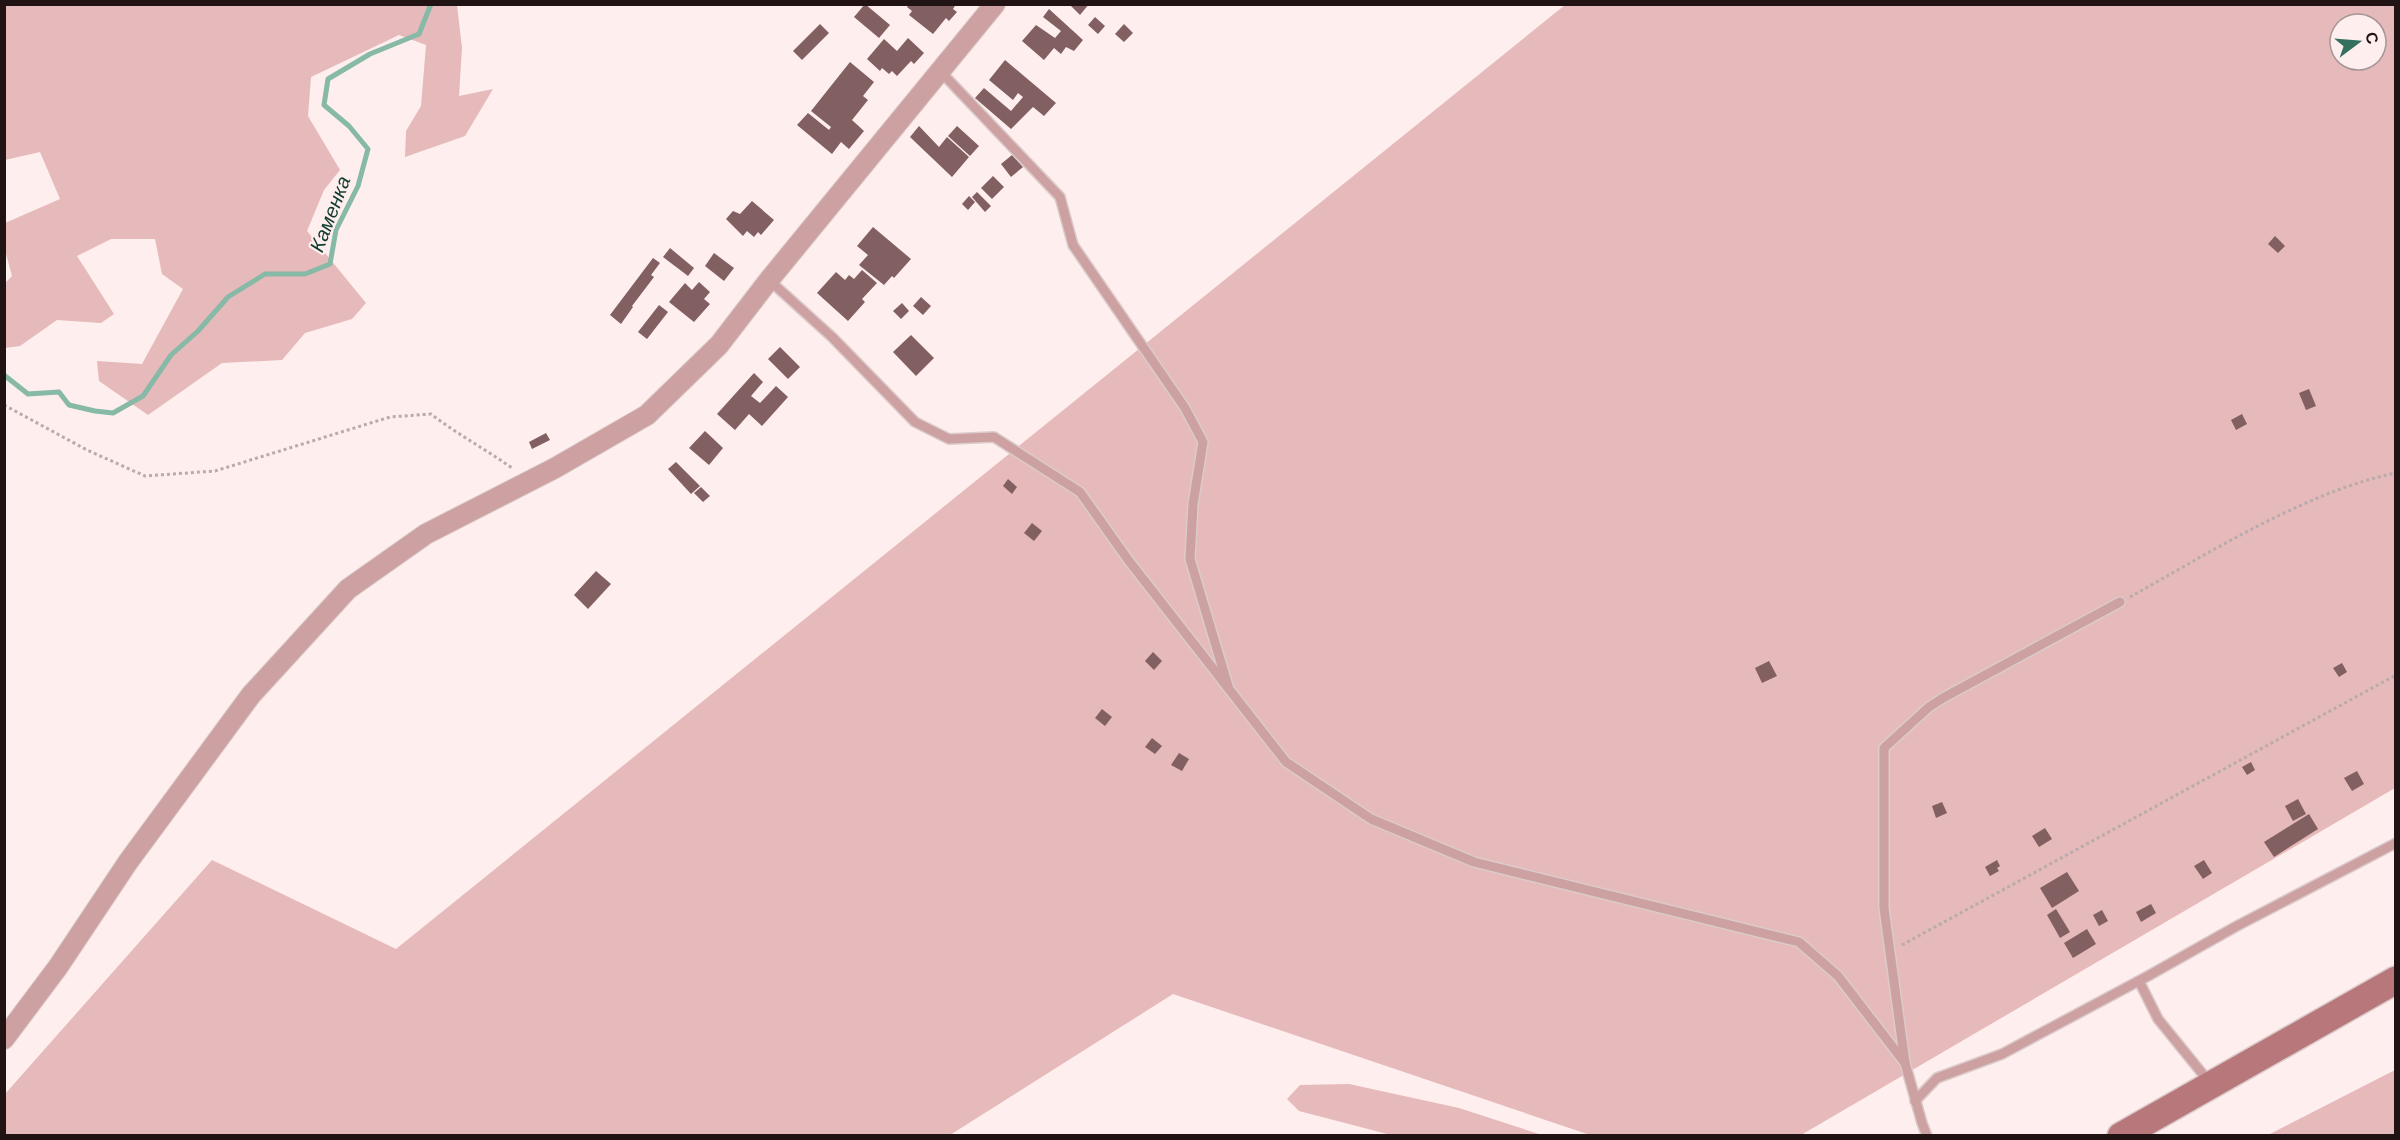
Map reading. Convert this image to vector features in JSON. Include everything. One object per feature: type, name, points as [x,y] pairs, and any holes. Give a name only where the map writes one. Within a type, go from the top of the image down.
[{"type":"main road","points":[[2121,1136],[2396,980]]},
{"type":"street","points":[[4,1039],[58,967],[128,862],[251,695],[348,589],[426,534],[530,481],[647,415],[718,345],[995,4]]},
{"type":"lane","points":[[941,72],[1060,197],[1073,245],[1185,408],[1203,442],[1193,504],[1190,559],[1230,691]]},
{"type":"lane","points":[[769,280],[832,337],[915,422],[949,439],[994,437],[1080,492],[1129,561],[1286,762],[1371,819],[1474,862],[1799,942],[1838,976],[1905,1063]]},
{"type":"lane","points":[[1928,1136],[1905,1063],[1884,908],[1884,748],[1942,698],[2120,602]]},
{"type":"lane","points":[[1916,1101],[1937,1078],[2002,1054],[2235,927],[2396,843]]},
{"type":"lane","points":[[2139,981],[2158,1019],[2211,1084]]},
{"type":"path","points":[[4,405],[87,450],[145,476],[215,471],[390,417],[431,414],[454,433],[483,448],[530,481]]},
{"type":"path","points":[[2120,602],[2267,522],[2334,492],[2396,473]]},
{"type":"path","points":[[1890,952],[2396,675]]},
{"type":"shaded area","points":[[5,4],[457,5],[462,48],[459,96],[493,89],[465,136],[405,157],[406,131],[421,106],[426,45],[399,35],[311,77],[308,116],[340,170],[324,190],[307,231],[366,303],[352,319],[305,333],[282,360],[222,363],[148,415],[99,381],[97,361],[142,364],[183,289],[162,274],[155,239],[111,239],[77,256],[114,314],[101,323],[57,320],[20,346],[5,348],[5,283],[12,276],[5,250],[5,223],[60,199],[40,152],[5,160]]},
{"type":"shaded area","points":[[1565,5],[2395,5],[2395,788],[1801,1135],[1590,1135],[1173,994],[950,1135],[5,1136],[5,1094],[212,860],[396,949]]},
{"type":"shaded area","points":[[2395,1070],[2395,1135],[2268,1135]]},
{"type":"shaded area","points":[[1349,1084],[1459,1108],[1542,1135],[1391,1135],[1299,1111],[1287,1099],[1300,1085]]},
{"type":"building","points":[[865,4],[890,25],[879,38],[854,17]]},
{"type":"building","points":[[909,4],[956,4],[953,9],[957,12],[949,21],[946,18],[933,34],[909,15],[912,11],[907,7]]},
{"type":"building","points":[[1069,4],[1089,4],[1080,15]]},
{"type":"building","points":[[1049,9],[1083,40],[1074,51],[1066,47],[1061,54],[1054,48],[1044,60],[1022,41],[1036,25],[1055,38],[1061,31],[1043,17]]},
{"type":"building","points":[[1095,17],[1105,26],[1098,34],[1088,25]]},
{"type":"building","points":[[820,24],[829,33],[802,60],[793,51]]},
{"type":"building","points":[[1124,24],[1133,33],[1124,42],[1115,34]]},
{"type":"building","points":[[908,38],[924,53],[914,64],[911,61],[897,76],[892,71],[889,74],[882,68],[880,71],[867,59],[884,39],[897,51]]},
{"type":"building","points":[[1005,60],[1056,103],[1044,116],[1033,107],[1011,129],[975,98],[984,88],[1011,111],[1023,97],[1018,93],[1013,100],[989,80]]},
{"type":"building","points":[[850,62],[874,82],[863,96],[868,100],[852,120],[864,131],[849,149],[841,142],[832,154],[797,125],[808,113],[829,130],[831,127],[811,111]]},
{"type":"building","points":[[919,126],[939,147],[947,137],[969,157],[952,177],[910,137]]},
{"type":"building","points":[[957,126],[979,146],[970,156],[948,136]]},
{"type":"building","points":[[1012,155],[1023,167],[1011,177],[1001,164]]},
{"type":"building","points":[[993,176],[1004,187],[992,199],[981,188]]},
{"type":"building","points":[[977,192],[991,206],[985,212],[972,197]]},
{"type":"building","points":[[969,196],[975,202],[968,210],[962,204]]},
{"type":"building","points":[[752,201],[774,220],[761,235],[758,232],[754,237],[747,231],[743,236],[726,219],[733,211],[740,214]]},
{"type":"building","points":[[873,227],[911,259],[894,278],[892,276],[884,285],[859,265],[868,255],[857,246]]},
{"type":"building","points":[[2275,236],[2285,246],[2278,253],[2268,244]]},
{"type":"building","points":[[670,248],[694,268],[688,276],[663,257]]},
{"type":"building","points":[[714,253],[734,268],[724,281],[705,266]]},
{"type":"building","points":[[653,258],[660,263],[651,275],[654,277],[621,324],[610,315]]},
{"type":"building","points":[[862,270],[877,283],[862,299],[865,302],[848,321],[817,293],[836,272],[845,280],[849,275],[854,279]]},
{"type":"building","points":[[699,282],[710,292],[704,299],[710,304],[694,322],[669,302],[685,283],[692,290]]},
{"type":"building","points":[[921,297],[931,306],[923,315],[913,306]]},
{"type":"building","points":[[902,303],[909,311],[901,319],[893,311]]},
{"type":"building","points":[[659,305],[668,312],[647,339],[638,332]]},
{"type":"building","points":[[911,335],[934,358],[916,376],[893,352]]},
{"type":"building","points":[[780,347],[800,367],[788,379],[768,359]]},
{"type":"building","points":[[754,373],[763,382],[751,396],[760,403],[776,386],[788,397],[762,426],[749,414],[735,430],[717,414]]},
{"type":"building","points":[[2309,389],[2316,406],[2306,410],[2299,393]]},
{"type":"building","points":[[2242,414],[2247,424],[2236,430],[2231,420]]},
{"type":"building","points":[[705,431],[723,448],[709,465],[689,448]]},
{"type":"building","points":[[546,433],[550,440],[532,449],[529,442]]},
{"type":"building","points":[[676,462],[700,486],[691,494],[668,469]]},
{"type":"building","points":[[1008,479],[1017,487],[1012,494],[1003,486]]},
{"type":"building","points":[[701,487],[710,496],[703,502],[694,493]]},
{"type":"building","points":[[1032,523],[1042,531],[1034,541],[1024,533]]},
{"type":"building","points":[[596,571],[611,584],[588,609],[574,595]]},
{"type":"building","points":[[1153,652],[1162,661],[1154,670],[1145,661]]},
{"type":"building","points":[[1769,661],[1777,676],[1762,683],[1755,668]]},
{"type":"building","points":[[2342,663],[2347,672],[2339,677],[2333,668]]},
{"type":"building","points":[[1102,709],[1112,717],[1105,726],[1095,718]]},
{"type":"building","points":[[1152,738],[1162,746],[1155,754],[1145,747]]},
{"type":"building","points":[[1179,753],[1189,759],[1182,771],[1171,765]]},
{"type":"building","points":[[2251,762],[2255,770],[2247,775],[2242,767]]},
{"type":"building","points":[[2357,771],[2364,784],[2352,791],[2344,778]]},
{"type":"building","points":[[2298,799],[2306,814],[2293,821],[2285,806]]},
{"type":"building","points":[[1942,802],[1947,813],[1936,818],[1932,806]]},
{"type":"building","points":[[2309,814],[2318,829],[2274,857],[2264,842]]},
{"type":"building","points":[[2045,828],[2052,839],[2039,847],[2032,836]]},
{"type":"building","points":[[1997,860],[2000,866],[1997,868],[1999,871],[1990,876],[1985,867]]},
{"type":"building","points":[[2204,860],[2212,873],[2203,879],[2194,866]]},
{"type":"building","points":[[2067,872],[2079,891],[2052,908],[2040,888]]},
{"type":"building","points":[[2151,904],[2156,913],[2141,922],[2136,912]]},
{"type":"building","points":[[2056,909],[2070,932],[2060,938],[2047,915]]},
{"type":"building","points":[[2102,910],[2108,921],[2099,926],[2093,915]]},
{"type":"building","points":[[2087,929],[2096,944],[2073,958],[2064,943]]},
{"type":"waterway","name":"Каменка","points":[[4,375],[28,394],[59,392],[69,405],[113,413],[143,396],[171,355],[198,331],[228,297],[265,274],[305,274],[330,264],[336,230],[358,186],[368,149],[349,126],[324,105],[328,79],[370,54],[419,34],[431,4]]}]
